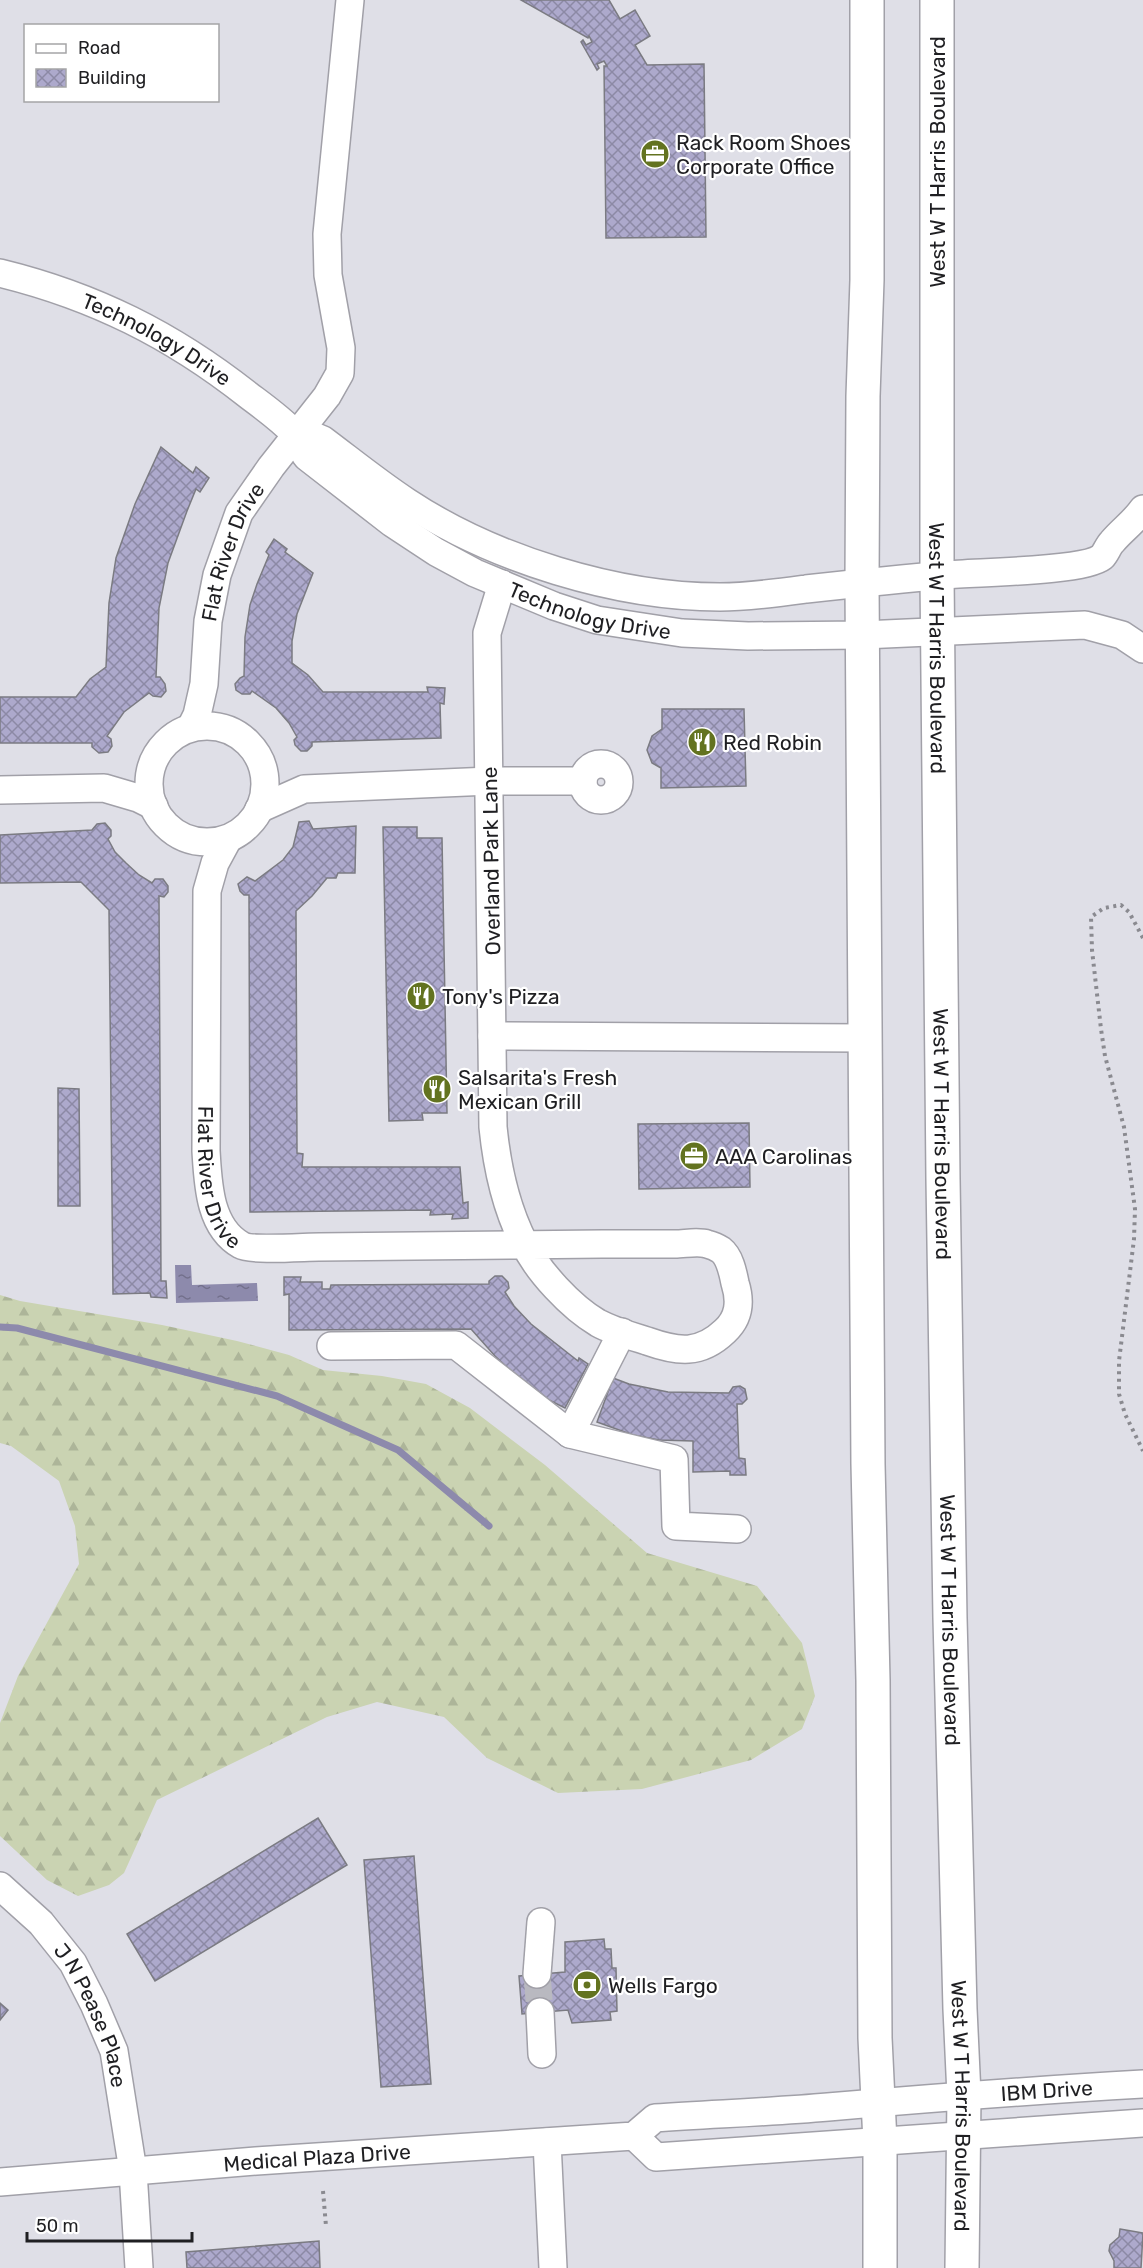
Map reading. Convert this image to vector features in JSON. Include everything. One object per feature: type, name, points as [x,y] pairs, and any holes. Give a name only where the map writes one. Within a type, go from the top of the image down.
[{"type":"main road","points":[[867,0],[868,268],[863,396],[862,583],[868,1455],[877,2101],[880,2142],[880,2268]]},
{"type":"main road","name":"West W T Harris Boulevard","points":[[937,0],[937,576],[946,1397],[959,1985],[964,2095],[962,2268]]},
{"type":"street","name":"Flat River Drive","points":[[191,727],[197,715],[204,684],[208,621],[217,575],[239,513],[327,396],[340,373],[341,348],[328,275],[327,234],[350,0]]},
{"type":"street","name":"Technology Drive","points":[[0,273],[75,295],[123,315],[213,369],[296,435],[307,457],[401,530],[452,561],[576,614],[629,626],[715,635],[863,634],[1085,625],[1122,635],[1143,650]]},
{"type":"street","name":"Technology Drive","points":[[296,435],[309,434],[323,440],[407,502],[453,528],[520,558],[570,574],[634,590],[720,597],[1059,567],[1082,564],[1103,556],[1113,557],[1124,554],[1143,537]]},
{"type":"street","points":[[1103,556],[1114,538],[1136,520],[1143,509]]},
{"type":"street","name":"Overland Park Lane","points":[[502,584],[487,633],[493,1127],[496,1158],[524,1245]]},
{"type":"street","name":"Flat River Drive","points":[[204,684],[221,727]]},
{"type":"street","points":[[228,839],[206,843],[183,838],[159,819],[148,787],[149,773],[154,756],[170,738],[191,727],[209,725],[233,731],[245,740],[258,755],[263,769],[265,784],[260,810]]},
{"type":"street","points":[[104,788],[153,762]]},
{"type":"street","points":[[263,769],[282,775],[304,789]]},
{"type":"street","points":[[260,810],[304,789],[490,781],[583,781]]},
{"type":"street","points":[[0,790],[104,788],[138,798],[154,806]]},
{"type":"street","name":"Flat River Drive","points":[[260,810],[248,826],[228,839],[215,862],[207,891],[206,1151],[209,1191],[218,1220],[231,1239],[244,1247],[706,1243],[723,1251],[731,1267],[738,1291],[738,1313],[728,1328],[713,1341],[694,1350],[668,1348],[600,1324],[580,1310],[560,1292],[524,1245]]},
{"type":"street","name":"Flat River Drive","points":[[183,838],[207,891]]},
{"type":"street","points":[[492,1036],[866,1038]]},
{"type":"street","points":[[570,1434],[622,1332]]},
{"type":"street","points":[[331,1346],[456,1345],[570,1434],[674,1459],[676,1526],[737,1528]]},
{"type":"street","name":"J N Pease Place","points":[[0,1886],[41,1923],[73,1963],[114,2051],[133,2171],[139,2268]]},
{"type":"street","points":[[537,1974],[541,1922]]},
{"type":"street","points":[[540,2012],[542,2054]]},
{"type":"street","name":"IBM Drive","points":[[877,2101],[1143,2084]]},
{"type":"street","points":[[877,2101],[829,2107],[655,2118],[634,2136],[656,2157],[880,2142]]},
{"type":"street","name":"IBM Drive","points":[[880,2142],[1143,2122]]},
{"type":"street","name":"Medical Plaza Drive","points":[[0,2182],[256,2161],[634,2136]]},
{"type":"street","points":[[547,2142],[553,2268]]},
{"type":"path","points":[[1143,938],[1129,912],[1121,905],[1104,908],[1091,917],[1092,950],[1105,1056],[1124,1127],[1135,1209],[1134,1239],[1118,1369],[1119,1394],[1125,1414],[1143,1451]]},
{"type":"path","points":[[323,2191],[326,2226]]},
{"type":"green space","points":[[0,1295],[20,1301],[162,1325],[237,1341],[289,1355],[323,1370],[382,1376],[426,1384],[470,1408],[545,1465],[647,1553],[757,1586],[802,1643],[815,1696],[802,1729],[751,1760],[642,1789],[558,1793],[487,1758],[444,1717],[377,1702],[327,1717],[157,1800],[124,1873],[109,1885],[78,1896],[47,1880],[0,1836],[0,1723],[18,1676],[79,1564],[75,1526],[59,1481],[11,1446],[0,1443]]},
{"type":"water","points":[[175,1265],[191,1265],[192,1285],[257,1283],[258,1301],[176,1303]]},
{"type":"building","name":"Rack Room Shoes Corporate Office","points":[[521,0],[609,0],[620,19],[635,10],[650,36],[635,45],[647,65],[704,64],[706,237],[606,238],[604,66],[607,66],[604,61],[597,64],[599,68],[597,70],[581,42],[583,40],[586,45],[592,42],[589,36],[588,38]]},
{"type":"building","points":[[161,447],[193,473],[196,467],[209,478],[200,492],[196,489],[168,563],[159,608],[156,677],[160,677],[165,684],[166,691],[161,697],[149,693],[124,712],[107,736],[111,739],[112,746],[108,752],[99,753],[92,747],[92,743],[0,743],[0,697],[76,697],[90,679],[106,667],[109,603],[116,558],[135,504]]},
{"type":"building","points":[[274,539],[287,549],[285,552],[313,573],[297,614],[292,641],[292,663],[308,675],[323,692],[428,692],[427,687],[445,688],[444,704],[440,703],[441,738],[312,742],[312,746],[307,751],[301,751],[295,745],[294,740],[297,737],[289,723],[276,708],[252,691],[250,694],[242,694],[236,690],[235,684],[244,676],[245,637],[250,605],[269,555],[266,552]]},
{"type":"building","points":[[662,709],[744,709],[746,786],[661,788],[661,768],[652,763],[647,750],[652,736],[662,729]]},
{"type":"building","points":[[309,821],[313,829],[356,826],[355,873],[338,873],[336,878],[327,878],[296,911],[297,1153],[303,1154],[302,1167],[460,1167],[463,1203],[468,1202],[468,1218],[452,1219],[453,1214],[430,1215],[431,1210],[250,1212],[249,895],[244,895],[240,891],[238,884],[247,877],[255,881],[283,860],[293,847],[299,822]]},
{"type":"building","points":[[105,823],[111,830],[111,836],[108,839],[115,852],[126,863],[152,883],[155,879],[163,879],[168,886],[168,892],[164,897],[159,896],[161,1281],[166,1281],[167,1298],[151,1297],[150,1293],[113,1294],[109,910],[81,882],[0,883],[0,835],[92,830],[97,824]]},
{"type":"building","points":[[383,827],[417,827],[417,838],[442,838],[447,1113],[422,1113],[423,1120],[389,1121]]},
{"type":"building","points":[[58,1088],[79,1089],[80,1206],[58,1206]]},
{"type":"building","name":"AAA Carolinas","points":[[749,1123],[750,1187],[639,1189],[638,1124]]},
{"type":"building","points":[[495,1276],[502,1276],[508,1282],[509,1288],[505,1292],[514,1306],[531,1324],[578,1361],[579,1358],[588,1364],[565,1408],[549,1400],[509,1369],[471,1329],[289,1330],[289,1294],[284,1295],[284,1277],[301,1277],[300,1282],[322,1282],[322,1289],[330,1289],[331,1285],[489,1284]]},
{"type":"building","points":[[613,1378],[629,1384],[668,1392],[729,1393],[733,1387],[740,1386],[745,1389],[747,1399],[742,1404],[737,1404],[739,1458],[745,1459],[746,1475],[730,1475],[730,1471],[693,1472],[693,1441],[659,1440],[633,1435],[597,1422]]},
{"type":"building","points":[[318,1818],[347,1865],[155,1981],[127,1934]]},
{"type":"building","points":[[414,1856],[431,2084],[381,2087],[364,1860]]},
{"type":"building","points":[[604,1939],[605,1949],[611,1949],[612,1968],[616,1968],[617,2011],[610,2012],[611,2020],[572,2023],[568,2010],[522,2014],[519,1976],[565,1972],[565,1942]]},
{"type":"building","points":[[0,2003],[8,2010],[0,2020]]},
{"type":"building","points":[[1120,2229],[1143,2233],[1141,2268],[1114,2268],[1114,2261],[1109,2251],[1110,2245],[1119,2237]]},
{"type":"building","points":[[319,2241],[320,2268],[187,2268],[186,2252]]},
{"type":"waterway","points":[[0,1327],[17,1328],[277,1396],[398,1450],[489,1526]]},
{"type":"tunnel","points":[[537,1974],[540,2012]]},
{"type":"place","name":"Rack Room Shoes Corporate Office","points":[[655,154]]},
{"type":"place","name":"Red Robin","points":[[702,742]]},
{"type":"place","name":"Tony's Pizza","points":[[421,996]]},
{"type":"place","name":"Salsarita's Fresh Mexican Grill","points":[[437,1089]]},
{"type":"place","name":"AAA Carolinas","points":[[694,1156]]},
{"type":"place","name":"Wells Fargo","points":[[587,1985]]}]
